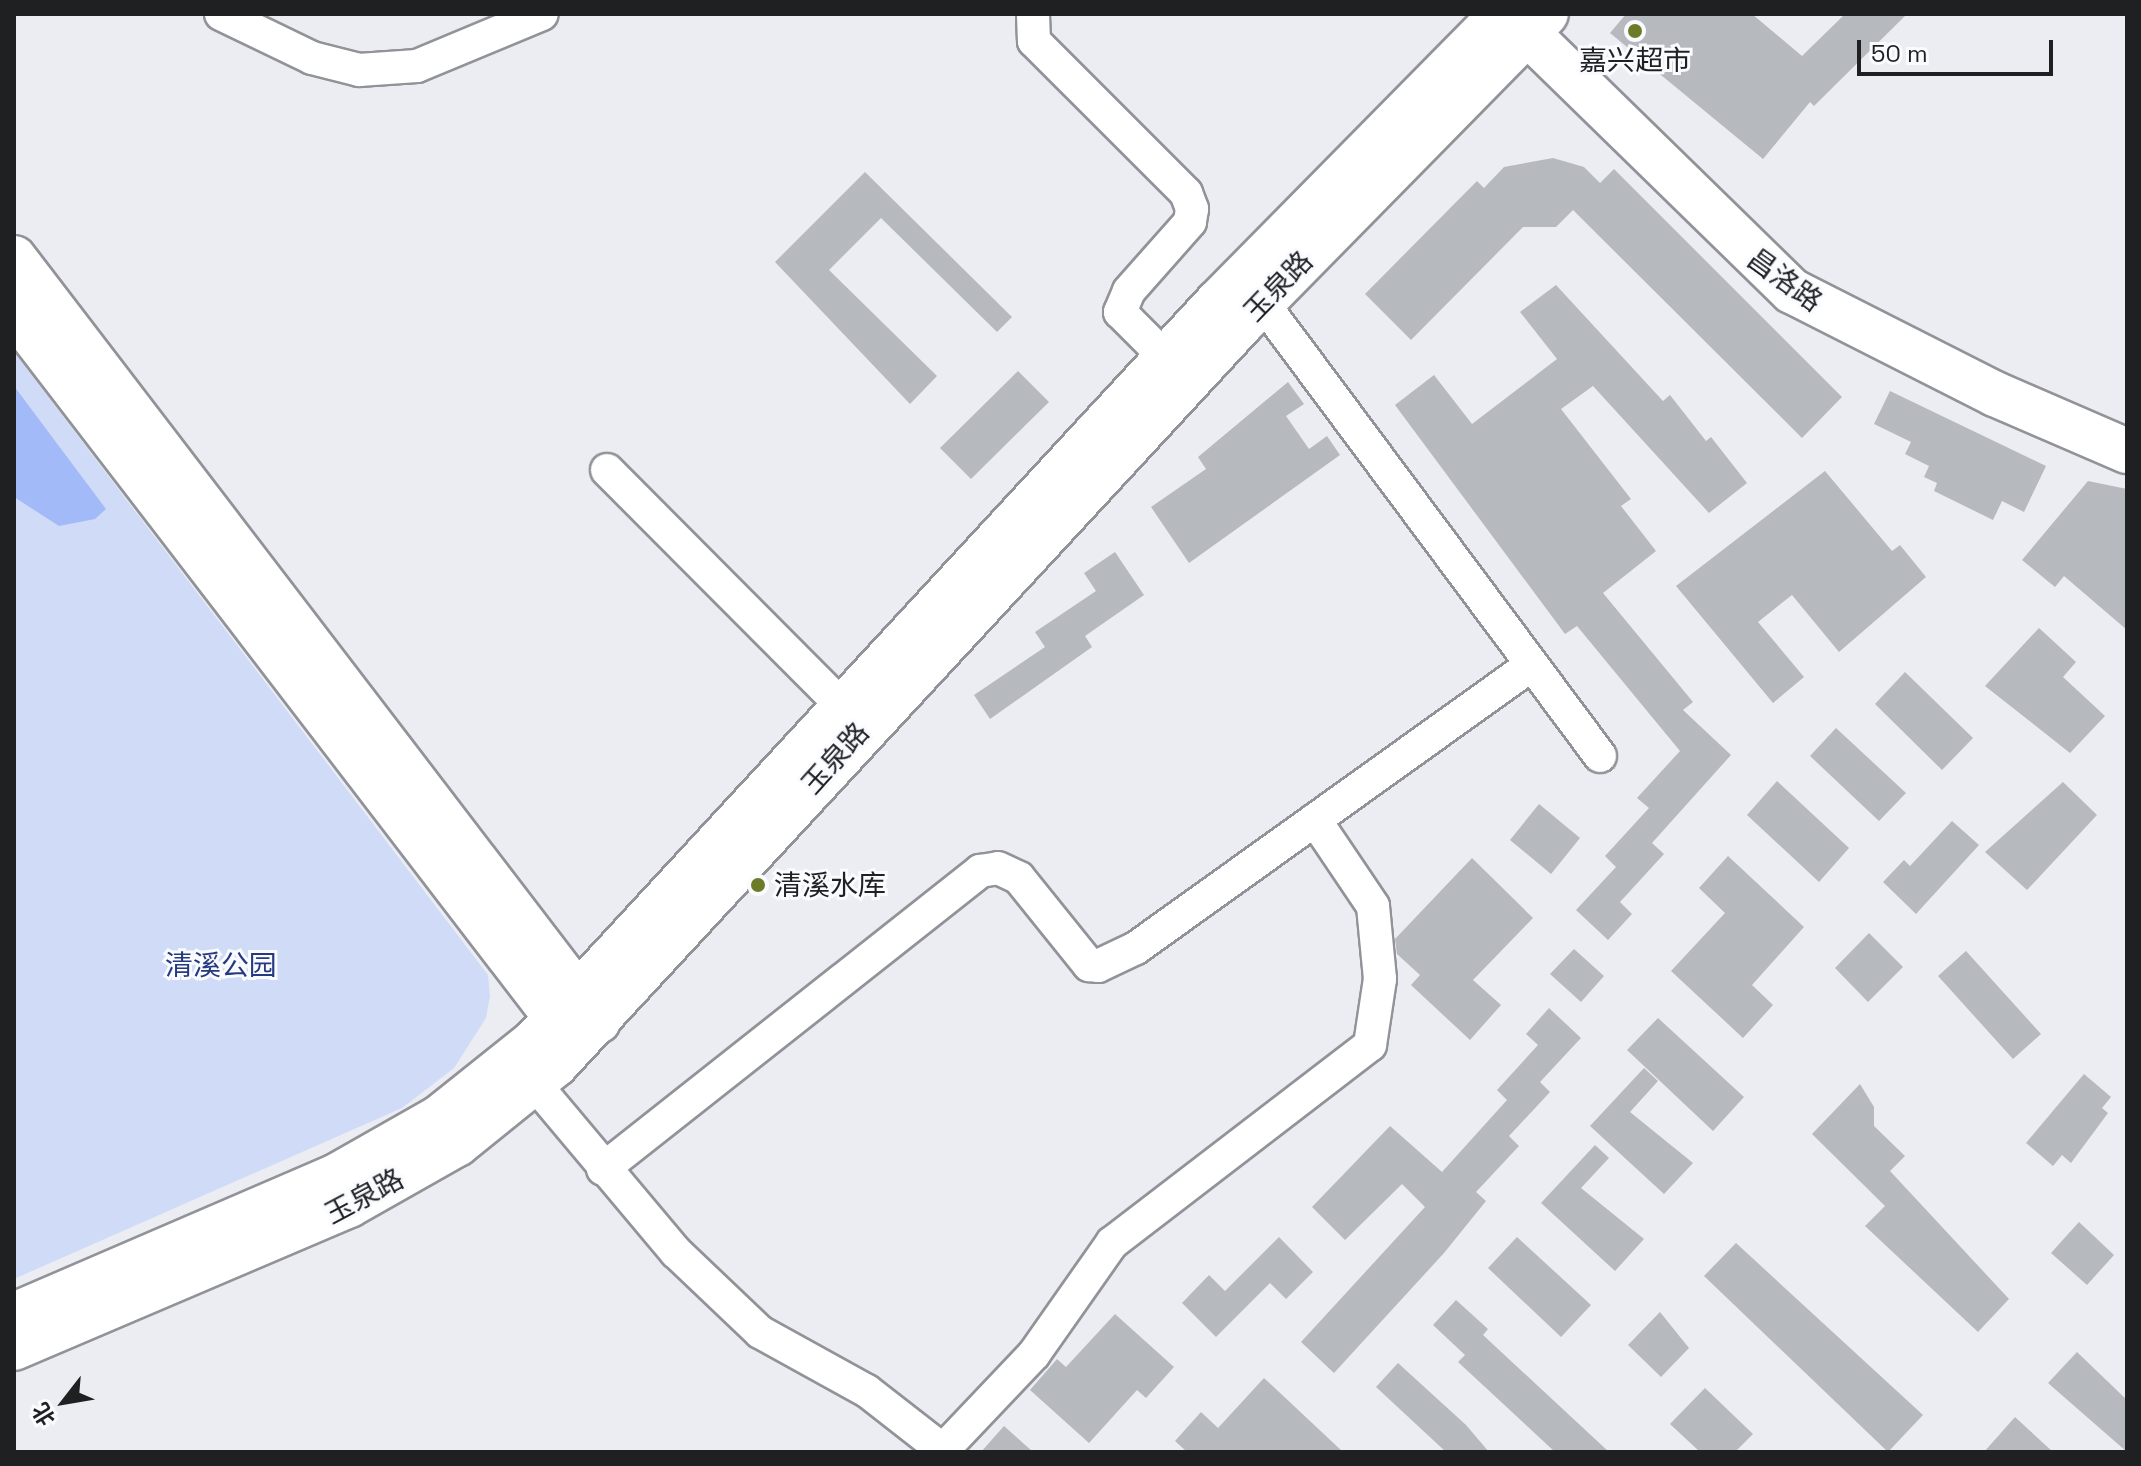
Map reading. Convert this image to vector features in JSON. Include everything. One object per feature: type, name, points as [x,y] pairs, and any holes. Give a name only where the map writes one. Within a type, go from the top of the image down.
[{"type":"main road","name":"玉泉路","points":[[14,1348],[349,1205],[457,1144],[534,1083],[578,1021],[841,705],[1166,358],[1521,19]]},
{"type":"main road","name":"玉泉路","points":[[14,1315],[271,1208],[388,1149],[578,1021],[833,759],[1262,302],[1521,19]]},
{"type":"main road","name":"昌洛路","points":[[1521,19],[1792,291],[1995,394],[2127,451]]},
{"type":"main road","points":[[14,258],[578,1021]]},
{"type":"main road","points":[[14,311],[578,1021]]},
{"type":"street","points":[[221,14],[312,58],[359,70],[417,66],[542,14]]},
{"type":"street","points":[[1033,14],[1034,41],[1186,193],[1192,209],[1190,222],[1129,291],[1120,312],[1166,358]]},
{"type":"street","points":[[1262,302],[1600,756]]},
{"type":"street","points":[[607,470],[841,705]]},
{"type":"street","points":[[603,1169],[980,871],[998,868],[1019,878],[1089,965],[1098,966],[1136,948],[1532,665]]},
{"type":"street","points":[[534,1083],[603,1169],[760,1332],[889,1405],[944,1451],[1034,1354],[1112,1243],[1370,1045],[1380,979],[1373,906],[1315,820]]},
{"type":"green space","name":"清溪公园","points":[[14,352],[488,975],[490,996],[486,1018],[454,1068],[402,1108],[14,1279]]},
{"type":"water","points":[[14,386],[106,509],[95,519],[59,526],[14,497]]},
{"type":"building","points":[[1626,14],[1752,14],[1802,56],[1845,14],[1907,14],[1814,106],[1810,102],[1763,159],[1610,33]]},
{"type":"building","points":[[1553,158],[1584,167],[1600,183],[1614,169],[1842,397],[1802,438],[1573,210],[1556,227],[1523,227],[1411,340],[1365,294],[1477,181],[1484,188],[1504,167]]},
{"type":"building","points":[[865,172],[1012,317],[997,332],[881,218],[829,270],[937,376],[910,404],[775,262]]},
{"type":"building","points":[[1556,285],[1663,401],[1670,395],[1706,441],[1711,437],[1747,483],[1709,513],[1593,386],[1561,409],[1631,499],[1621,506],[1656,551],[1603,593],[1693,702],[1683,710],[1731,755],[1652,843],[1664,854],[1620,902],[1632,914],[1608,940],[1576,910],[1616,867],[1605,856],[1649,808],[1637,798],[1680,751],[1577,626],[1565,634],[1395,405],[1434,375],[1472,424],[1557,359],[1520,312]]},
{"type":"building","points":[[1018,371],[1049,402],[971,479],[940,448]]},
{"type":"building","points":[[1288,382],[1304,404],[1286,416],[1309,449],[1327,436],[1340,455],[1189,563],[1151,507],[1206,469],[1198,457]]},
{"type":"building","points":[[1890,391],[2046,466],[2024,512],[2002,501],[1993,520],[1934,491],[1937,483],[1924,477],[1929,466],[1905,454],[1911,442],[1874,424]]},
{"type":"building","points":[[1825,471],[1892,551],[1900,545],[1926,577],[1839,652],[1792,595],[1758,622],[1804,677],[1773,703],[1676,586]]},
{"type":"building","points":[[2088,481],[2127,489],[2127,630],[2064,576],[2055,587],[2022,560]]},
{"type":"building","points":[[1115,552],[1144,595],[1085,636],[1092,647],[990,719],[974,695],[1045,647],[1035,632],[1096,591],[1084,573]]},
{"type":"building","points":[[2039,628],[2076,662],[2063,677],[2105,716],[2070,753],[1985,686]]},
{"type":"building","points":[[1905,672],[1973,738],[1942,770],[1875,704]]},
{"type":"building","points":[[1836,728],[1906,793],[1879,821],[1810,756]]},
{"type":"building","points":[[1777,781],[1849,848],[1819,882],[1747,815]]},
{"type":"building","points":[[2063,782],[2097,815],[2027,890],[1985,852]]},
{"type":"building","points":[[1539,804],[1580,838],[1551,874],[1510,840]]},
{"type":"building","points":[[1952,821],[1979,845],[1916,914],[1883,882],[1904,860],[1910,866]]},
{"type":"building","points":[[1728,856],[1804,927],[1752,985],[1773,1005],[1743,1038],[1671,971],[1725,913],[1699,888]]},
{"type":"building","points":[[1472,858],[1533,918],[1473,980],[1501,1005],[1470,1040],[1411,985],[1420,975],[1397,954],[1395,939]]},
{"type":"building","points":[[1869,933],[1903,967],[1868,1002],[1835,968]]},
{"type":"building","points":[[1574,949],[1604,976],[1581,1002],[1550,974]]},
{"type":"building","points":[[1966,951],[2041,1034],[2013,1059],[1938,976]]},
{"type":"building","points":[[1549,1008],[1581,1038],[1540,1082],[1550,1092],[1509,1136],[1519,1146],[1476,1192],[1486,1201],[1444,1253],[1334,1373],[1301,1342],[1425,1207],[1402,1184],[1345,1240],[1312,1207],[1390,1126],[1442,1172],[1507,1100],[1497,1090],[1538,1045],[1526,1034]]},
{"type":"building","points":[[1658,1018],[1744,1097],[1713,1131],[1627,1050]]},
{"type":"building","points":[[1644,1068],[1658,1081],[1630,1112],[1693,1163],[1664,1194],[1590,1126]]},
{"type":"building","points":[[2084,1074],[2111,1097],[2102,1108],[2108,1113],[2071,1163],[2062,1155],[2053,1166],[2026,1143]]},
{"type":"building","points":[[1860,1084],[1874,1107],[1874,1126],[1905,1156],[1890,1171],[2009,1299],[1978,1332],[1865,1226],[1885,1206],[1812,1134]]},
{"type":"building","points":[[1595,1145],[1609,1158],[1581,1188],[1644,1239],[1615,1271],[1541,1203]]},
{"type":"building","points":[[2079,1222],[2114,1255],[2087,1285],[2051,1253]]},
{"type":"building","points":[[1279,1237],[1313,1272],[1286,1299],[1270,1283],[1216,1337],[1182,1303],[1209,1275],[1225,1291]]},
{"type":"building","points":[[1517,1237],[1591,1305],[1561,1337],[1488,1268]]},
{"type":"building","points":[[1736,1243],[1923,1415],[1888,1452],[1704,1276]]},
{"type":"building","points":[[1456,1300],[1488,1329],[1483,1335],[1609,1452],[1555,1452],[1458,1362],[1465,1355],[1433,1325]]},
{"type":"building","points":[[1660,1312],[1689,1348],[1661,1377],[1628,1345]]},
{"type":"building","points":[[1115,1314],[1174,1367],[1146,1398],[1137,1390],[1089,1443],[1030,1390],[1057,1359],[1066,1367]]},
{"type":"building","points":[[2077,1352],[2127,1400],[2127,1452],[2048,1383]]},
{"type":"building","points":[[1398,1363],[1466,1425],[1489,1452],[1446,1452],[1376,1387]]},
{"type":"building","points":[[1264,1378],[1343,1452],[1187,1452],[1175,1441],[1201,1412],[1218,1428]]},
{"type":"building","points":[[1705,1388],[1753,1434],[1735,1452],[1700,1452],[1670,1424]]},
{"type":"building","points":[[2015,1417],[2053,1452],[1984,1452]]},
{"type":"building","points":[[1004,1426],[1033,1452],[981,1452]]},
{"type":"place","name":"嘉兴超市","points":[[1635,31]]},
{"type":"place","name":"清溪水库","points":[[758,885]]}]
